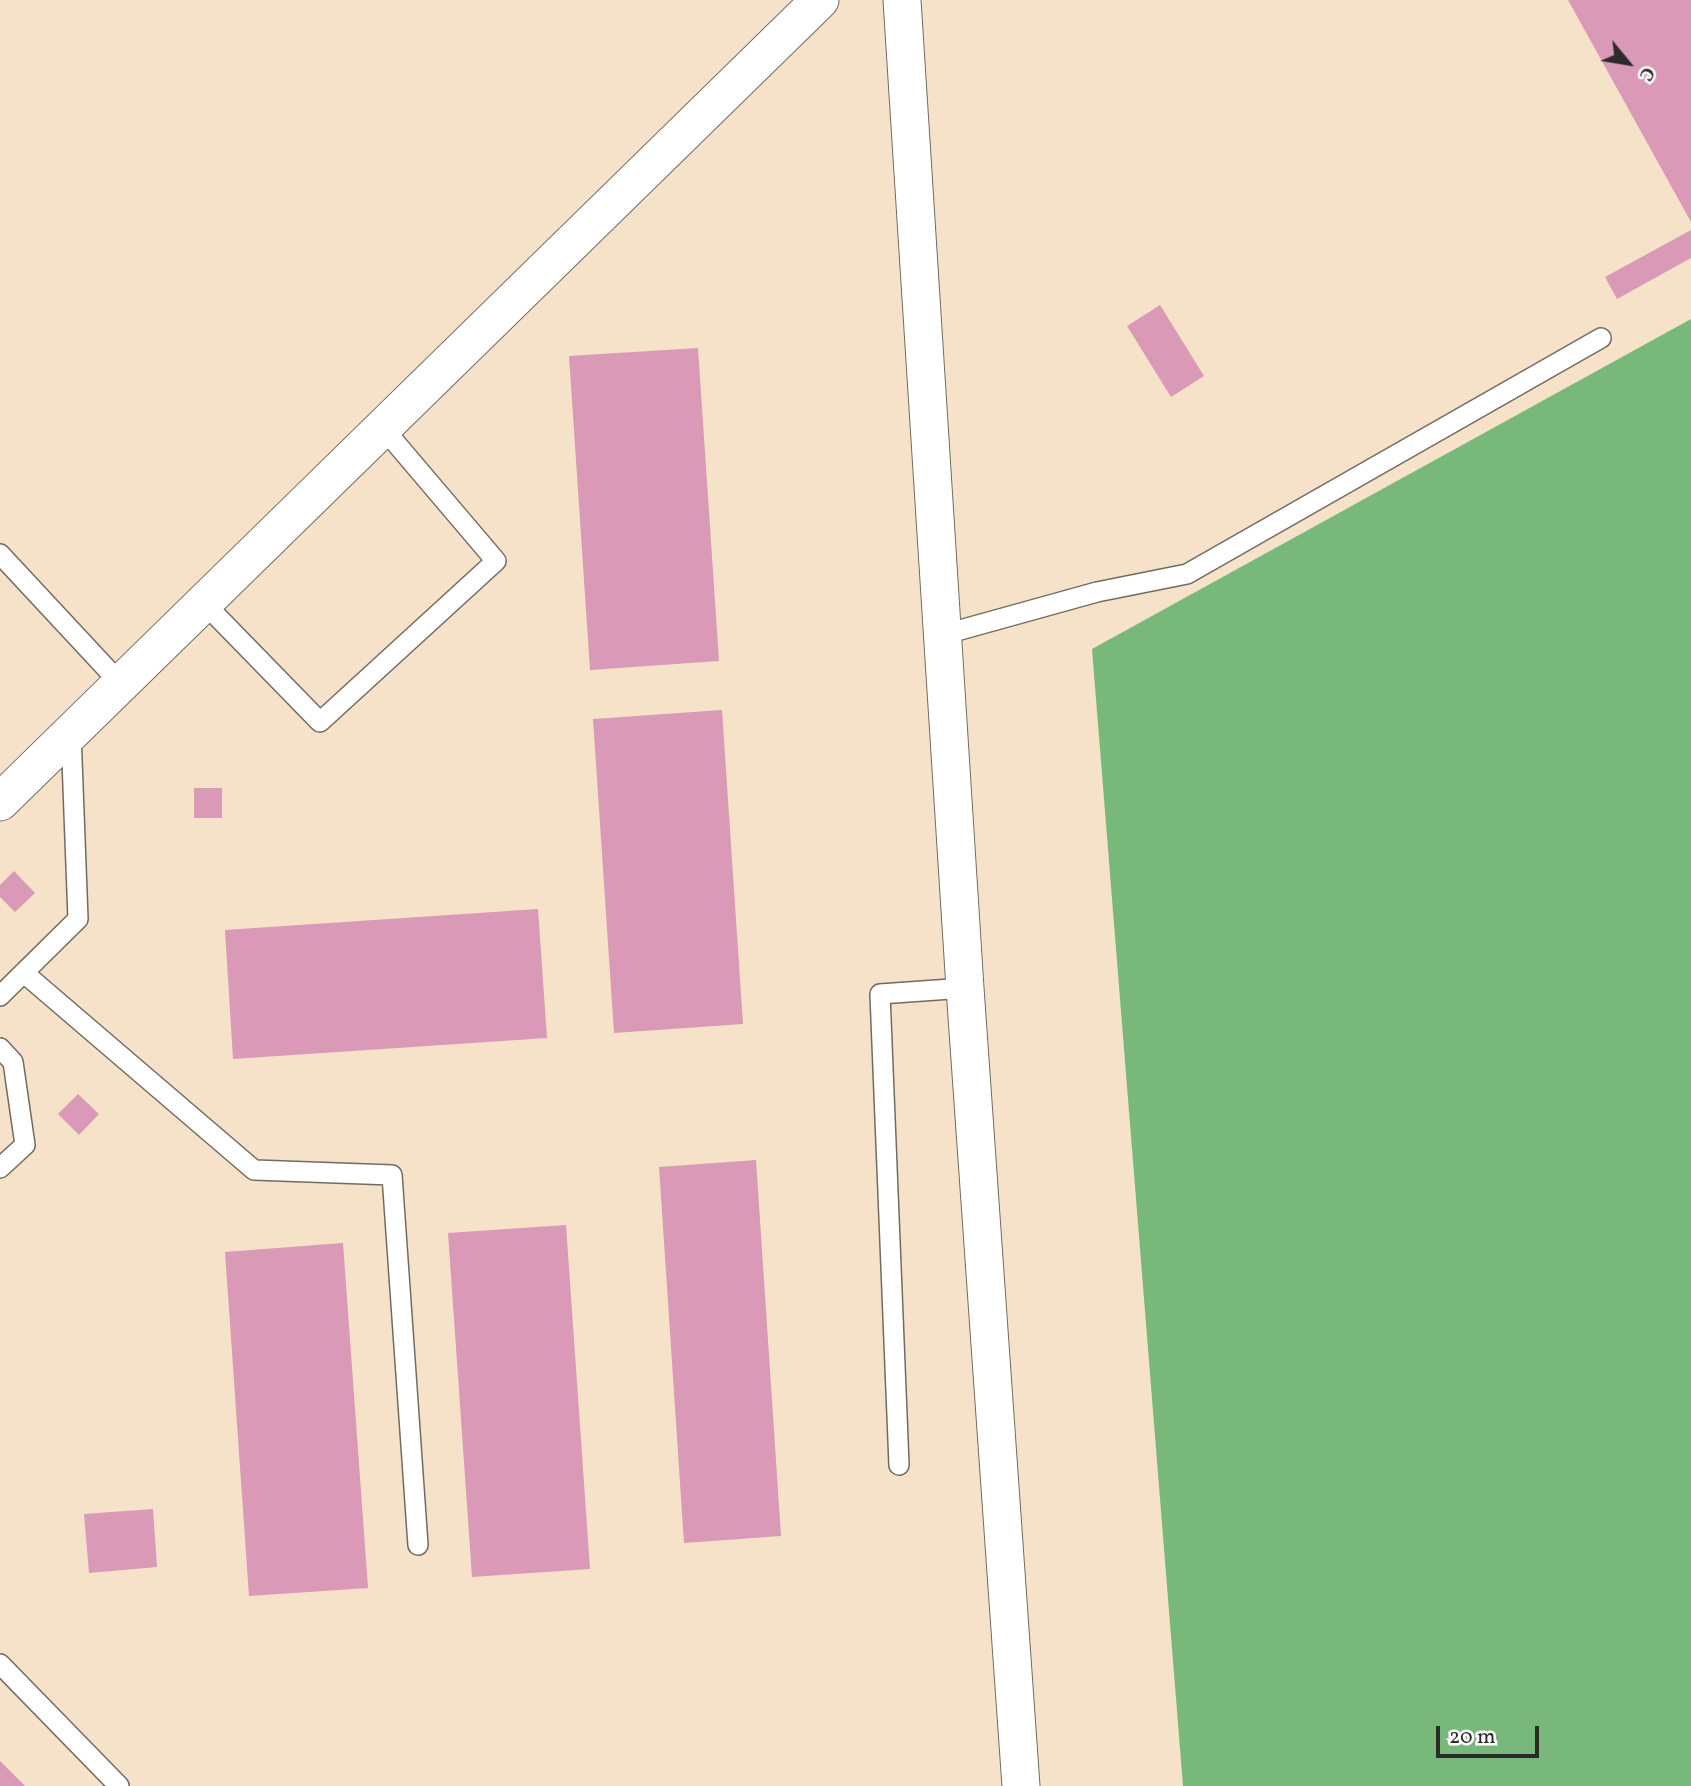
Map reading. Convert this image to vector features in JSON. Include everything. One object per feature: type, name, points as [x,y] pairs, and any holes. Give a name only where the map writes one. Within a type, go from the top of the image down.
[{"type":"street","points":[[0,802],[820,0]]},
{"type":"street","points":[[902,0],[965,988],[1021,1786]]},
{"type":"lane","points":[[942,635],[1097,592],[1187,573],[1601,338]]},
{"type":"lane","points":[[204,603],[320,722],[496,561],[383,428]]},
{"type":"lane","points":[[0,554],[121,684]]},
{"type":"lane","points":[[0,996],[78,919],[71,733]]},
{"type":"lane","points":[[23,973],[254,1171],[392,1175],[418,1545]]},
{"type":"lane","points":[[899,1465],[880,994],[965,988]]},
{"type":"lane","points":[[0,1048],[13,1062],[26,1145],[0,1168]]},
{"type":"lane","points":[[0,1664],[118,1786]]},
{"type":"green space","points":[[1691,319],[1691,1786],[1183,1786],[1092,649]]},
{"type":"building","points":[[1568,0],[1691,0],[1691,222]]},
{"type":"building","points":[[1691,230],[1691,258],[1617,299],[1605,277]]},
{"type":"building","points":[[1160,305],[1204,376],[1171,397],[1127,326]]},
{"type":"building","points":[[698,348],[719,661],[590,670],[569,356]]},
{"type":"building","points":[[722,710],[743,1024],[614,1033],[593,719]]},
{"type":"building","points":[[194,788],[222,788],[222,818],[194,818]]},
{"type":"building","points":[[14,871],[35,893],[15,912],[0,897],[0,885]]},
{"type":"building","points":[[538,909],[547,1038],[233,1059],[225,930]]},
{"type":"building","points":[[78,1094],[99,1114],[79,1135],[58,1114]]},
{"type":"building","points":[[756,1160],[781,1536],[684,1543],[659,1167]]},
{"type":"building","points":[[566,1225],[590,1569],[472,1577],[448,1233]]},
{"type":"building","points":[[343,1243],[368,1588],[249,1596],[225,1252]]},
{"type":"building","points":[[153,1509],[157,1567],[89,1573],[84,1514]]},
{"type":"building","points":[[0,1761],[25,1786],[0,1786]]}]
